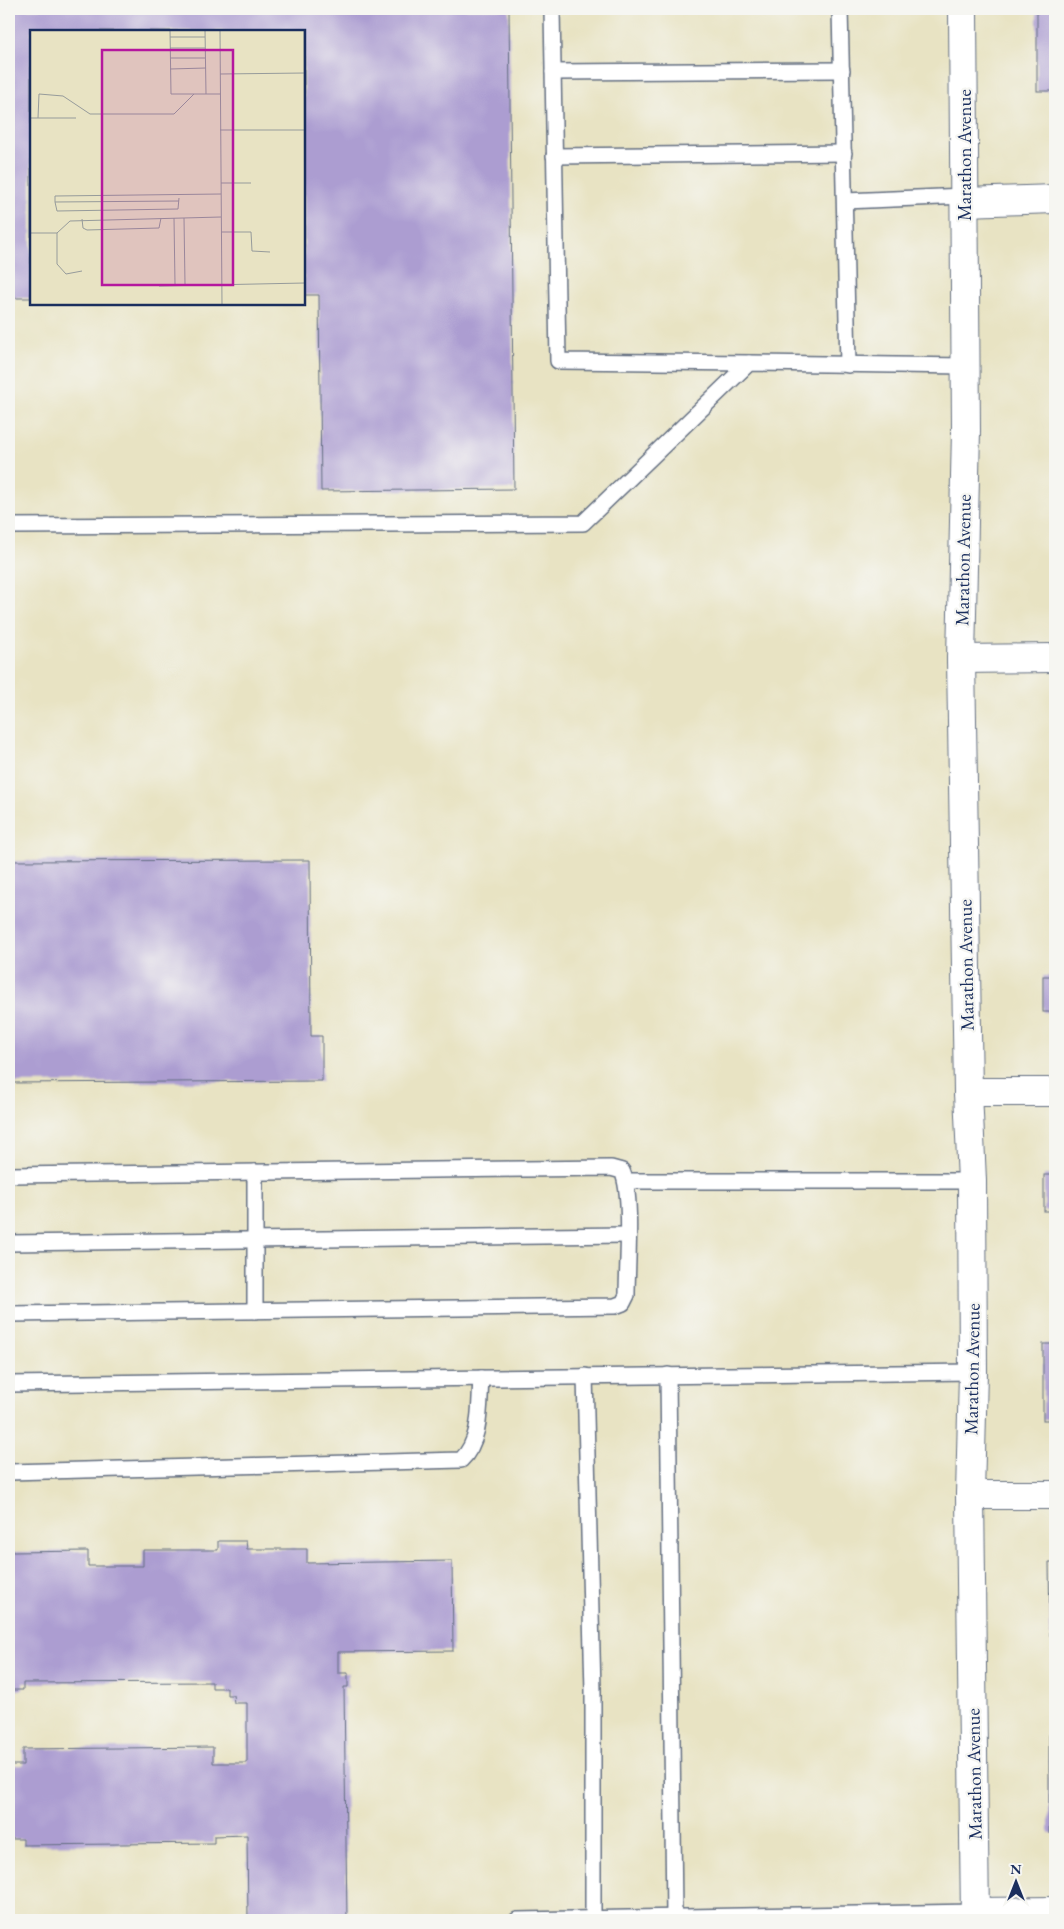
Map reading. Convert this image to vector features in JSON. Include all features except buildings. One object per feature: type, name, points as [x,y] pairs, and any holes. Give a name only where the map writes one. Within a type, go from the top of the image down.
[{"type":"street","name":"Marathon Avenue","points":[[963,9],[966,366],[962,659],[968,1092],[972,1181],[973,1372],[970,1495],[975,1916]]},
{"type":"street","points":[[965,199],[1055,199]]},
{"type":"street","points":[[962,659],[1055,658]]},
{"type":"street","points":[[968,1092],[1055,1092]]},
{"type":"street","points":[[970,1495],[1055,1495]]},
{"type":"street","points":[[975,1916],[1055,1911]]},
{"type":"lane","points":[[552,9],[558,361],[966,366]]},
{"type":"lane","points":[[840,9],[848,365]]},
{"type":"lane","points":[[553,72],[842,70]]},
{"type":"lane","points":[[554,156],[844,152]]},
{"type":"lane","points":[[845,201],[965,199]]},
{"type":"lane","points":[[9,526],[582,523],[749,363]]},
{"type":"lane","points":[[9,1175],[610,1168],[622,1171],[627,1181],[628,1235],[627,1295],[624,1302],[615,1306],[9,1314]]},
{"type":"lane","points":[[255,1172],[255,1310]]},
{"type":"lane","points":[[627,1181],[972,1181]]},
{"type":"lane","points":[[9,1243],[628,1235]]},
{"type":"lane","points":[[9,1384],[973,1372]]},
{"type":"lane","points":[[585,1376],[593,1691],[593,1918]]},
{"type":"lane","points":[[668,1376],[674,1917]]},
{"type":"lane","points":[[9,1472],[461,1460],[468,1453],[476,1435],[481,1378]]},
{"type":"lane","points":[[517,1920],[674,1917],[975,1916]]}]
